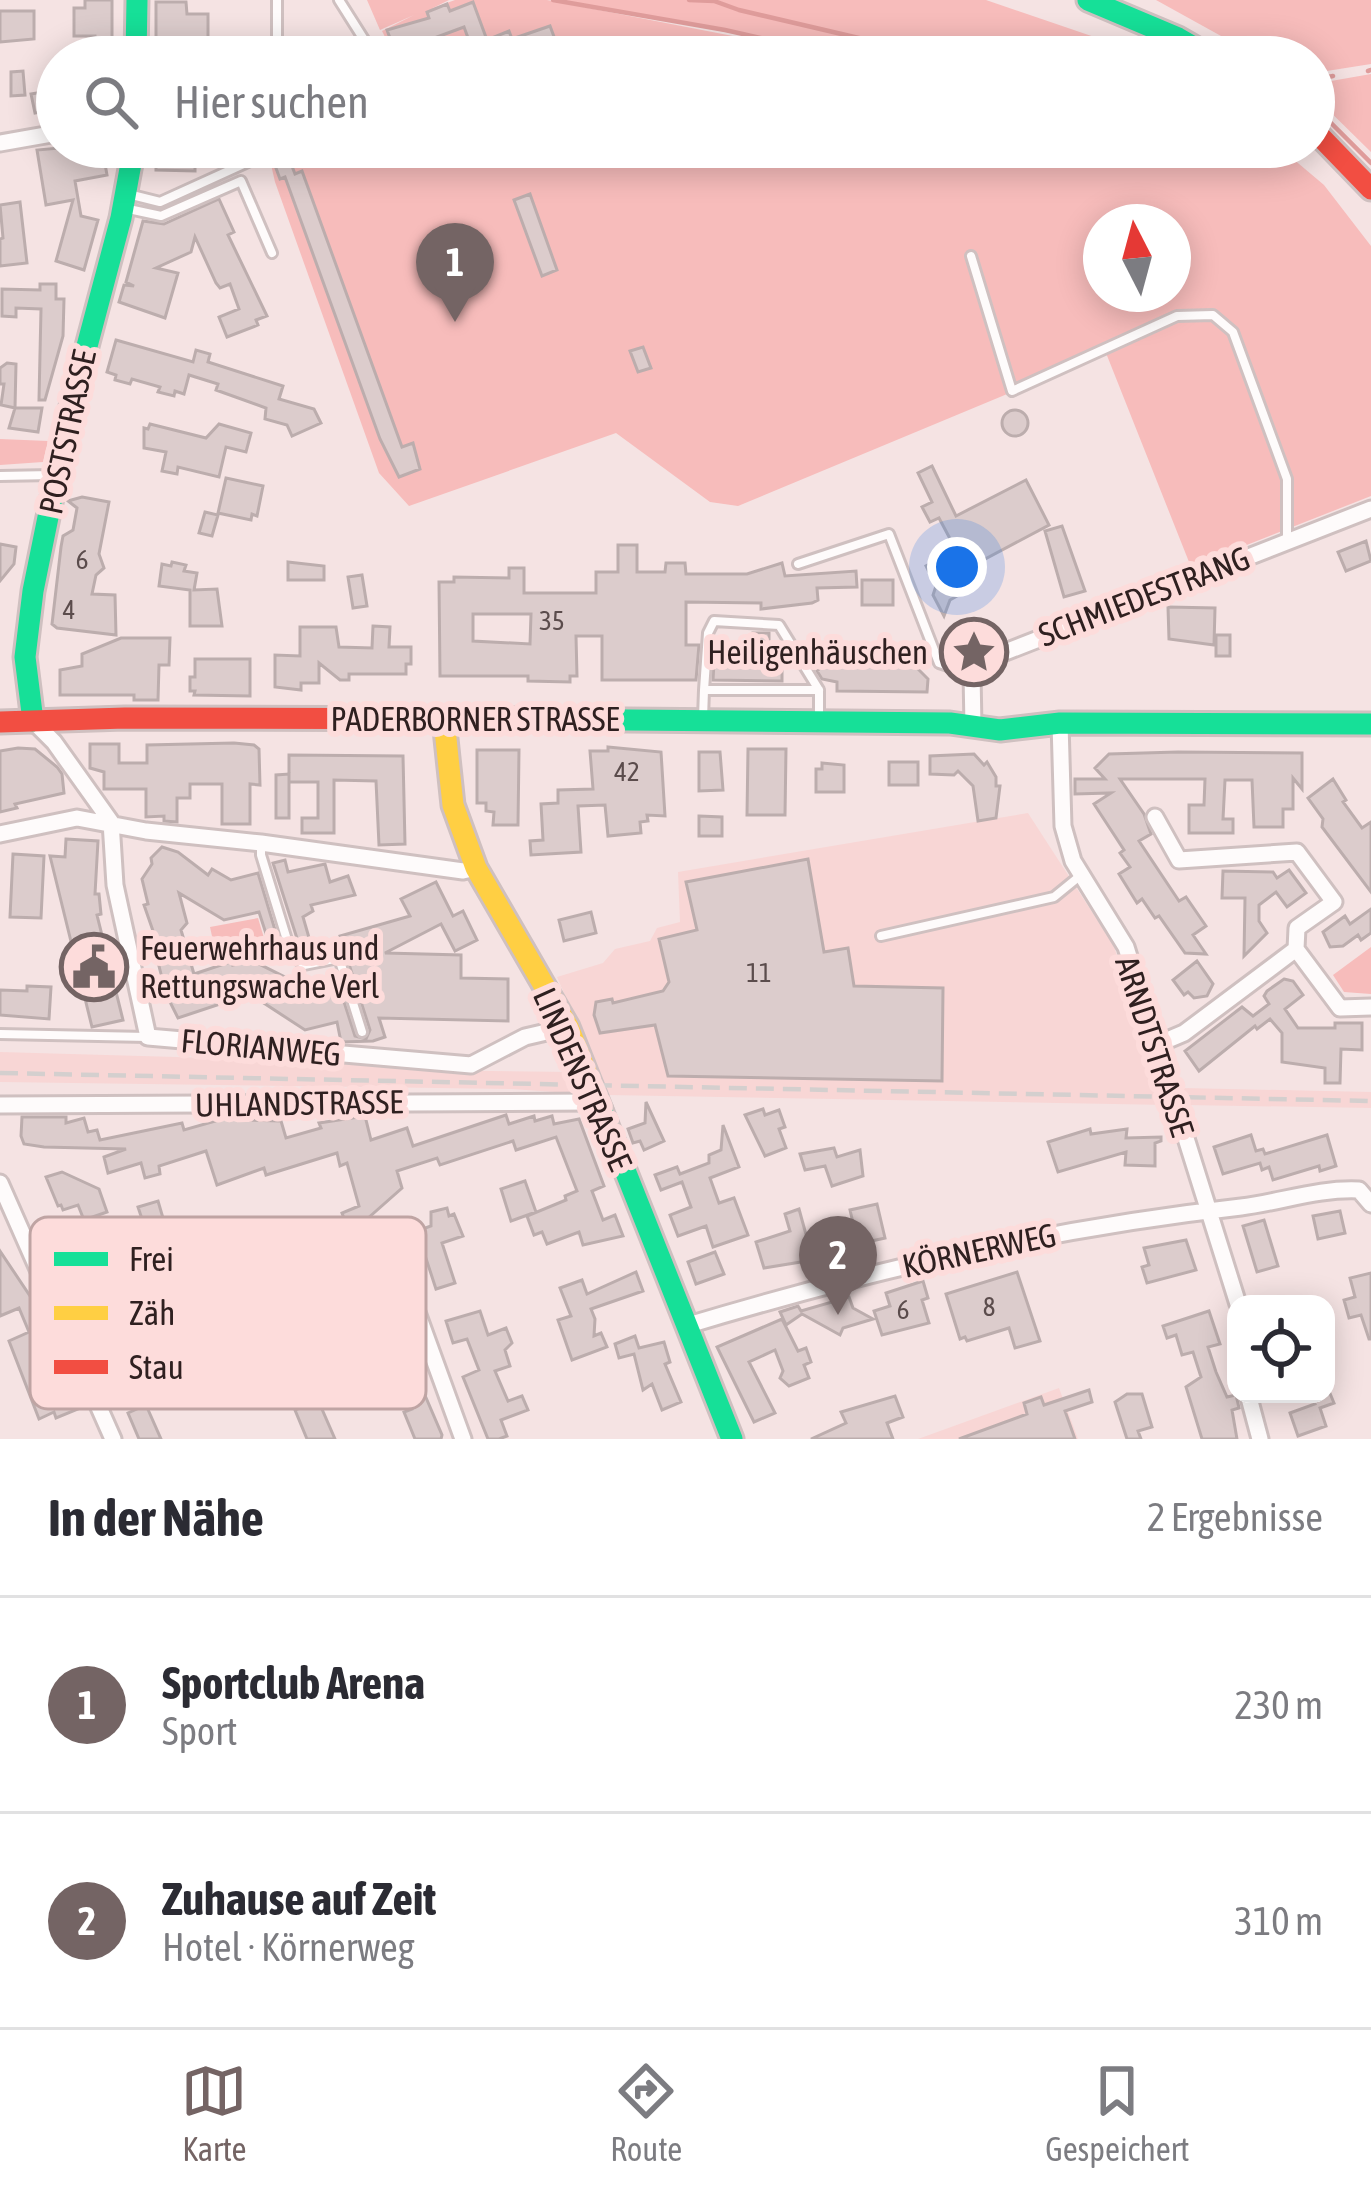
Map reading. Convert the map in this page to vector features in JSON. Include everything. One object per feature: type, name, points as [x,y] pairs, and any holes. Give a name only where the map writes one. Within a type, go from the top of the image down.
[{"type":"main road","points":[[136,36],[137,0]]},
{"type":"main road","points":[[1088,0],[1173,36]]},
{"type":"main road","points":[[1335,152],[1371,189]]},
{"type":"main road","name":"POSTSTRASSE","points":[[34,721],[28,705],[28,622],[56,476],[130,168]]},
{"type":"main road","name":"PADERBORNER STRASSE","points":[[0,722],[703,719],[966,723],[1015,729],[1054,723],[1371,724]]},
{"type":"main road","name":"LINDENSTRASSE","points":[[444,720],[453,806],[476,868],[568,1027],[732,1439]]},
{"type":"street","points":[[0,143],[36,137]]},
{"type":"street","name":"SCHMIEDESTRANG","points":[[972,673],[1013,646],[1371,509]]},
{"type":"street","points":[[966,723],[972,673]]},
{"type":"street","points":[[34,721],[66,757],[111,823]]},
{"type":"street","name":"ARNDTSTRASSE","points":[[1054,723],[1063,826],[1073,861],[1126,947],[1236,1295]]},
{"type":"street","points":[[1155,817],[1179,860],[1297,852],[1334,902],[1297,928],[1296,949],[1340,1008],[1371,1007]]},
{"type":"street","points":[[0,834],[76,818],[463,871],[476,868]]},
{"type":"street","name":"FLORIANWEG","points":[[111,823],[115,885],[148,1037],[470,1065],[525,1036],[568,1027]]},
{"type":"street","points":[[1158,1045],[1184,1033],[1296,949]]},
{"type":"street","name":"UHLANDSTRASSE","points":[[0,1105],[598,1102]]},
{"type":"street","points":[[0,1183],[30,1250]]},
{"type":"street","name":"KÖRNERWEG","points":[[685,1326],[994,1244],[1258,1205],[1334,1189],[1359,1190],[1371,1204]]},
{"type":"street","points":[[426,1337],[463,1439]]},
{"type":"street","points":[[1250,1403],[1260,1439]]},
{"type":"street","points":[[100,1409],[113,1439]]},
{"type":"lane","points":[[277,0],[277,36]]},
{"type":"lane","points":[[340,0],[360,36]]},
{"type":"lane","points":[[124,201],[160,202],[234,168]]},
{"type":"lane","points":[[124,201],[161,216],[241,181],[272,253]]},
{"type":"lane","points":[[971,256],[1012,391],[1177,316],[1213,315],[1233,332],[1287,479],[1287,540]]},
{"type":"lane","points":[[0,476],[56,476]]},
{"type":"lane","points":[[798,564],[889,534],[939,663],[972,673]]},
{"type":"lane","points":[[703,719],[708,632],[714,621],[779,625],[818,690],[819,721]]},
{"type":"lane","points":[[704,690],[818,690]]},
{"type":"lane","points":[[261,842],[291,953],[304,965],[339,958],[362,1032]]},
{"type":"lane","points":[[881,936],[1054,897],[1082,874]]},
{"type":"lane","points":[[0,1034],[148,1037]]},
{"type":"shaded area","points":[[367,0],[449,0],[433,8],[455,0],[547,0],[733,36],[384,36],[382,31],[414,15],[380,30]]},
{"type":"shaded area","points":[[557,0],[986,0],[1091,36],[747,36]]},
{"type":"shaded area","points":[[1156,0],[1371,0],[1371,64],[1335,70],[1335,36],[1221,36]]},
{"type":"shaded area","points":[[1371,74],[1371,152],[1335,117],[1335,80]]},
{"type":"shaded area","points":[[272,168],[1304,168],[1324,185],[1371,246],[1371,496],[1191,567],[1106,353],[738,506],[710,502],[616,433],[409,506],[379,473]]},
{"type":"shaded area","points":[[0,439],[48,441],[43,462],[0,465]]},
{"type":"shaded area","points":[[1028,813],[1114,946],[1154,1085],[1166,1086],[1169,1105],[608,1095],[557,977],[603,963],[615,949],[650,941],[657,928],[680,922],[678,872]]},
{"type":"shaded area","points":[[258,918],[264,938],[215,950],[210,927]]},
{"type":"shaded area","points":[[1371,947],[1371,994],[1344,992],[1333,975]]},
{"type":"shaded area","points":[[0,1052],[385,1063],[411,1070],[574,1072],[583,1094],[0,1082]]},
{"type":"shaded area","points":[[1182,1088],[1371,1092],[1371,1108],[1186,1105]]},
{"type":"shaded area","points":[[1059,1388],[1078,1439],[918,1439]]},
{"type":"building","points":[[85,0],[112,0],[112,36],[74,36],[74,8],[85,8]]},
{"type":"building","points":[[156,2],[186,2],[187,14],[208,14],[208,36],[156,36]]},
{"type":"building","points":[[473,2],[486,36],[467,36],[464,27],[440,36],[389,36],[387,30],[429,18],[427,12],[447,4],[450,11]]},
{"type":"building","points":[[0,11],[34,11],[34,39],[0,42]]},
{"type":"building","points":[[550,26],[554,36],[521,36]]},
{"type":"building","points":[[23,71],[25,95],[11,96],[11,72]]},
{"type":"building","points":[[40,168],[106,168],[107,175],[75,181],[81,216],[98,220],[84,270],[56,261],[73,200],[46,205]]},
{"type":"building","points":[[156,168],[195,168],[195,171]]},
{"type":"building","points":[[276,168],[293,168],[295,174],[302,171],[402,447],[413,443],[420,469],[399,477],[380,439],[285,177],[280,179]]},
{"type":"building","points":[[530,194],[557,270],[542,276],[514,200]]},
{"type":"building","points":[[219,199],[234,232],[228,235],[267,316],[256,320],[258,325],[227,337],[219,317],[239,309],[230,284],[220,288],[216,283],[195,237],[191,252],[156,268],[178,273],[165,318],[119,302],[124,285],[134,286],[126,282],[143,221],[164,224]]},
{"type":"building","points":[[20,202],[27,263],[0,266],[0,205]]},
{"type":"building","points":[[40,284],[56,284],[56,299],[64,299],[63,336],[45,400],[39,400],[41,309],[16,308],[16,317],[2,316],[2,289],[40,290]]},
{"type":"building","points":[[116,340],[193,362],[196,350],[210,354],[208,362],[283,386],[279,399],[314,409],[321,423],[292,436],[287,425],[265,419],[266,408],[189,375],[184,394],[175,391],[174,396],[132,379],[130,384],[115,380],[116,375],[107,372]]},
{"type":"building","points":[[643,347],[651,368],[638,372],[630,351]]},
{"type":"building","points":[[16,364],[15,408],[1,405],[0,368]]},
{"type":"building","points":[[15,408],[42,408],[38,432],[9,428]]},
{"type":"building","points":[[1015,410],[1028,423],[1015,436],[1002,423]]},
{"type":"building","points":[[150,424],[206,438],[219,424],[251,433],[246,452],[226,447],[219,477],[178,467],[177,474],[162,471],[166,452],[144,448],[144,428]]},
{"type":"building","points":[[932,466],[956,516],[1026,480],[1049,525],[957,574],[966,591],[950,600],[944,616],[926,566],[956,550],[939,518],[930,522],[922,507],[932,502],[918,473]]},
{"type":"building","points":[[226,478],[263,486],[257,516],[252,514],[251,520],[218,513]]},
{"type":"building","points":[[82,497],[109,502],[99,554],[104,568],[96,575],[92,594],[115,595],[116,635],[52,624],[63,536],[73,530],[77,508],[68,501]]},
{"type":"building","points":[[205,512],[218,515],[212,536],[199,533]]},
{"type":"building","points":[[1062,526],[1085,591],[1064,597],[1045,531]]},
{"type":"building","points":[[1366,541],[1371,561],[1346,571],[1338,552]]},
{"type":"building","points":[[0,544],[16,547],[14,564],[0,581]]},
{"type":"building","points":[[618,545],[637,545],[637,572],[665,572],[666,563],[685,563],[686,574],[747,574],[782,563],[785,576],[856,571],[857,587],[817,588],[818,600],[812,603],[761,609],[761,603],[686,602],[686,645],[699,645],[696,680],[602,680],[602,636],[576,636],[577,676],[570,676],[570,682],[528,681],[528,676],[440,676],[439,582],[454,582],[454,577],[509,578],[509,568],[524,568],[524,593],[596,593],[596,572],[618,572]],"holes":[[[473,614],[531,614],[530,644],[473,641]]]},
{"type":"building","points":[[172,562],[197,573],[194,590],[217,589],[222,626],[190,626],[190,590],[159,586],[162,564],[171,566]]},
{"type":"building","points":[[288,562],[324,566],[324,580],[288,580]]},
{"type":"building","points":[[362,575],[367,606],[353,608],[348,577]]},
{"type":"building","points":[[862,580],[893,580],[893,605],[862,605]]},
{"type":"building","points":[[1168,607],[1215,608],[1214,645],[1169,639]]},
{"type":"building","points":[[373,626],[390,627],[389,647],[411,647],[406,674],[349,674],[349,680],[340,680],[319,663],[319,683],[301,683],[301,690],[275,687],[275,655],[300,656],[300,627],[336,627],[339,647],[372,648]]},
{"type":"building","points":[[753,633],[769,633],[769,645],[782,645],[782,681],[713,680],[715,645],[753,645]]},
{"type":"building","points":[[1216,635],[1230,635],[1230,656],[1216,656]]},
{"type":"building","points":[[121,638],[170,638],[169,665],[159,665],[158,700],[134,700],[134,695],[60,695],[60,670],[82,666],[82,654]]},
{"type":"building","points":[[828,648],[913,648],[913,664],[928,679],[927,692],[837,691],[837,682],[822,679],[817,671],[828,661]]},
{"type":"building","points":[[195,659],[250,659],[250,696],[194,695],[190,677],[195,677]]},
{"type":"building","points":[[234,743],[259,749],[260,785],[250,784],[250,824],[222,824],[222,784],[190,784],[190,798],[177,798],[177,822],[164,821],[164,816],[146,817],[146,789],[104,789],[104,772],[90,768],[90,744],[119,744],[119,763],[147,763],[147,745]]},
{"type":"building","points":[[608,747],[661,752],[665,816],[647,815],[648,821],[640,822],[641,833],[608,836],[605,805],[578,806],[581,852],[531,855],[530,841],[543,840],[541,804],[558,803],[558,790],[593,789],[590,751],[608,751]]},
{"type":"building","points":[[35,749],[57,767],[64,793],[0,812],[0,751]]},
{"type":"building","points":[[748,749],[786,749],[785,815],[747,815]]},
{"type":"building","points":[[477,750],[519,750],[518,825],[493,825],[494,812],[486,811],[486,803],[477,803]]},
{"type":"building","points":[[699,752],[720,752],[723,790],[699,791]]},
{"type":"building","points":[[1302,753],[1302,789],[1293,778],[1293,809],[1283,809],[1283,827],[1254,827],[1252,780],[1225,780],[1223,819],[1233,819],[1233,833],[1189,833],[1189,805],[1204,805],[1205,779],[1120,779],[1144,814],[1151,834],[1139,841],[1179,901],[1186,897],[1206,926],[1193,935],[1206,954],[1185,953],[1159,916],[1155,918],[1142,899],[1137,903],[1119,874],[1130,867],[1120,853],[1124,850],[1094,804],[1111,793],[1075,794],[1075,779],[1105,779],[1095,768],[1109,754]]},
{"type":"building","points":[[974,754],[984,765],[987,762],[1000,786],[996,818],[978,821],[973,786],[958,771],[930,774],[930,756]]},
{"type":"building","points":[[289,755],[403,756],[405,844],[379,845],[376,781],[334,780],[334,833],[302,833],[302,818],[318,818],[318,782],[289,782]]},
{"type":"building","points":[[889,762],[918,762],[918,785],[889,785]]},
{"type":"building","points":[[822,763],[844,765],[844,792],[816,792],[816,769],[822,769]]},
{"type":"building","points":[[289,774],[289,818],[276,818],[276,775]]},
{"type":"building","points":[[1333,779],[1362,828],[1371,822],[1371,892],[1322,827],[1323,819],[1308,798]]},
{"type":"building","points":[[699,816],[722,817],[722,836],[699,836]]},
{"type":"building","name":"Feuerwehrhaus und Rettungswache Verl","points":[[66,839],[98,841],[95,894],[99,894],[101,914],[97,915],[123,1020],[92,1027],[50,856],[65,857]]},
{"type":"building","points":[[162,847],[178,852],[208,875],[212,869],[231,880],[258,873],[281,950],[272,952],[259,912],[224,920],[179,893],[187,923],[181,930],[194,974],[251,960],[313,991],[338,983],[355,1036],[366,1039],[370,1030],[340,936],[410,916],[401,899],[436,882],[453,916],[463,911],[477,940],[455,951],[441,924],[385,953],[461,955],[461,978],[508,979],[508,1021],[379,1018],[385,1037],[341,1042],[337,1022],[305,1030],[250,994],[178,1018],[166,994],[156,954],[160,951],[144,905],[148,904],[142,879]]},
{"type":"building","points":[[13,854],[44,856],[41,918],[10,917]]},
{"type":"building","points":[[808,859],[824,952],[848,948],[854,986],[943,988],[942,1081],[668,1076],[655,1025],[600,1033],[594,1015],[596,1002],[612,999],[613,1003],[663,991],[669,982],[659,939],[697,930],[686,882]]},
{"type":"building","points":[[285,860],[288,872],[325,864],[330,882],[348,876],[355,895],[311,905],[313,911],[303,917],[312,948],[301,951],[273,863]]},
{"type":"building","points":[[1289,870],[1306,893],[1287,907],[1276,892],[1259,905],[1259,921],[1267,933],[1244,956],[1245,898],[1222,898],[1223,871],[1273,872],[1277,878]]},
{"type":"building","points":[[1371,909],[1371,933],[1330,947],[1323,932],[1345,916],[1350,924]]},
{"type":"building","points":[[591,912],[596,933],[564,941],[559,920]]},
{"type":"building","points":[[1197,961],[1213,984],[1207,996],[1194,998],[1188,992],[1184,995],[1173,980]]},
{"type":"building","points":[[1284,979],[1293,981],[1303,995],[1285,1009],[1298,1028],[1362,1023],[1362,1050],[1341,1049],[1340,1083],[1325,1083],[1325,1068],[1282,1062],[1282,1033],[1270,1019],[1199,1071],[1185,1051],[1242,1007],[1253,1016],[1269,1004],[1264,996],[1267,991]]},
{"type":"building","points":[[27,986],[51,987],[49,1019],[0,1015],[0,990],[27,991]]},
{"type":"building","points":[[646,1102],[664,1141],[644,1150],[640,1141],[633,1143],[628,1129],[645,1123]]},
{"type":"building","points":[[763,1109],[765,1115],[779,1110],[786,1148],[765,1156],[745,1115]]},
{"type":"building","points":[[506,1115],[509,1124],[534,1116],[535,1121],[552,1116],[554,1124],[579,1119],[604,1186],[592,1191],[603,1220],[615,1215],[623,1236],[583,1245],[579,1232],[547,1244],[542,1232],[534,1235],[527,1216],[577,1191],[556,1137],[516,1150],[513,1141],[440,1165],[437,1158],[397,1171],[402,1188],[369,1217],[344,1217],[342,1213],[359,1206],[347,1163],[340,1166],[337,1153],[266,1175],[264,1168],[217,1185],[206,1151],[159,1166],[160,1174],[145,1178],[141,1163],[108,1173],[104,1157],[126,1149],[44,1147],[24,1144],[21,1136],[22,1117],[66,1117],[66,1123],[84,1118],[88,1132],[97,1130],[100,1140],[182,1123],[184,1130],[233,1116],[281,1121],[286,1138],[321,1128],[319,1123],[365,1116],[371,1140],[407,1128],[413,1146]]},
{"type":"building","points":[[723,1125],[739,1167],[710,1178],[719,1203],[734,1198],[748,1235],[713,1247],[706,1226],[678,1236],[670,1215],[691,1207],[682,1182],[661,1190],[655,1175],[677,1167],[680,1174],[709,1163],[709,1155],[721,1150]]},
{"type":"building","points":[[1090,1129],[1091,1134],[1127,1129],[1126,1138],[1161,1137],[1155,1143],[1155,1166],[1125,1165],[1126,1152],[1058,1172],[1048,1142]]},
{"type":"building","points":[[1251,1135],[1256,1151],[1263,1149],[1265,1154],[1327,1135],[1336,1166],[1320,1171],[1319,1166],[1273,1180],[1269,1167],[1262,1170],[1260,1163],[1223,1174],[1214,1147]]},
{"type":"building","points":[[834,1148],[837,1157],[860,1150],[863,1176],[832,1186],[825,1166],[805,1170],[800,1154]]},
{"type":"building","points":[[62,1172],[99,1189],[107,1212],[83,1217],[78,1205],[63,1210],[46,1177]]},
{"type":"building","points":[[525,1181],[536,1212],[511,1221],[501,1189]]},
{"type":"building","points":[[158,1201],[163,1217],[141,1217],[138,1207]]},
{"type":"building","points":[[877,1204],[885,1238],[858,1244],[850,1210]]},
{"type":"building","points":[[447,1208],[463,1236],[442,1243],[455,1283],[436,1289],[426,1258],[431,1212]]},
{"type":"building","points":[[799,1209],[813,1260],[764,1268],[756,1242],[790,1231],[785,1214]]},
{"type":"building","points":[[1340,1211],[1345,1233],[1318,1239],[1313,1216]]},
{"type":"building","points":[[1264,1220],[1278,1266],[1257,1272],[1243,1226]]},
{"type":"building","points":[[1186,1240],[1196,1270],[1147,1283],[1142,1267],[1149,1265],[1144,1248]]},
{"type":"building","points":[[0,1251],[30,1296],[30,1396],[9,1341],[29,1332],[19,1308],[0,1316]]},
{"type":"building","points":[[715,1252],[724,1274],[696,1284],[688,1262]]},
{"type":"building","points":[[636,1272],[643,1291],[591,1309],[594,1336],[601,1333],[607,1347],[572,1360],[558,1320],[571,1316],[560,1288],[582,1280],[587,1294]]},
{"type":"building","points":[[1017,1272],[1040,1341],[1015,1348],[1009,1328],[960,1339],[946,1294]]},
{"type":"building","points":[[1371,1273],[1369,1339],[1361,1315],[1349,1318],[1344,1300],[1355,1297],[1350,1278]]},
{"type":"building","points":[[923,1281],[928,1298],[922,1300],[929,1323],[882,1335],[874,1311],[890,1306],[886,1293]]},
{"type":"building","points":[[849,1297],[853,1308],[873,1319],[843,1328],[840,1335],[802,1314],[786,1325],[780,1312],[798,1306],[801,1311]]},
{"type":"building","points":[[480,1311],[488,1335],[506,1328],[512,1343],[505,1350],[510,1366],[495,1371],[508,1401],[522,1396],[528,1410],[501,1420],[507,1436],[499,1439],[488,1439],[463,1377],[479,1370],[467,1339],[453,1343],[446,1321]]},
{"type":"building","points":[[1209,1311],[1220,1344],[1208,1347],[1227,1403],[1238,1403],[1239,1408],[1232,1410],[1237,1439],[1202,1439],[1186,1387],[1201,1377],[1193,1352],[1182,1355],[1176,1335],[1167,1338],[1163,1326]]},
{"type":"building","points":[[782,1319],[798,1351],[806,1348],[811,1362],[804,1365],[809,1378],[789,1386],[780,1378],[783,1371],[775,1350],[749,1362],[775,1413],[754,1422],[717,1347]]},
{"type":"building","points":[[635,1336],[639,1348],[664,1342],[670,1362],[665,1364],[681,1402],[662,1410],[652,1384],[643,1390],[634,1354],[619,1358],[615,1344]]},
{"type":"building","points":[[1089,1390],[1092,1402],[1065,1411],[1075,1439],[959,1439],[1027,1414],[1024,1403],[1041,1397],[1044,1405]]},
{"type":"building","points":[[1127,1394],[1142,1394],[1152,1427],[1138,1431],[1141,1439],[1127,1439],[1115,1402]]},
{"type":"building","points":[[895,1396],[903,1417],[887,1423],[893,1439],[811,1439],[846,1423],[841,1412]]},
{"type":"building","points":[[426,1398],[441,1439],[415,1439],[404,1412],[426,1409]]},
{"type":"building","points":[[1334,1403],[1320,1408],[1326,1426],[1298,1436],[1290,1413]]},
{"type":"building","points":[[35,1409],[78,1409],[56,1418],[54,1412],[39,1419]]},
{"type":"building","points":[[148,1409],[161,1439],[139,1439],[128,1413]]},
{"type":"building","points":[[322,1409],[335,1439],[307,1439],[295,1410]]},
{"type":"waterway","points":[[553,0],[752,36]]},
{"type":"waterway","points":[[689,0],[714,1],[850,36]]},
{"type":"waterway","points":[[1335,127],[1371,163]]},
{"type":"railway","points":[[0,1073],[1371,1101]]},
{"type":"traffic: fast","points":[[136,36],[137,0]]},
{"type":"traffic: fast","points":[[1088,0],[1173,36]]},
{"type":"traffic: fast","points":[[33,721],[25,657],[33,591],[69,414],[130,168]]},
{"type":"traffic: fast","points":[[519,719],[950,723],[1000,730],[1060,723],[1371,724]]},
{"type":"traffic: fast","points":[[601,1110],[732,1439]]},
{"type":"traffic: slow","points":[[444,720],[453,805],[476,868],[568,1027],[601,1110]]},
{"type":"traffic: jam","points":[[1335,152],[1371,189]]},
{"type":"traffic: jam","points":[[0,722],[519,719]]},
{"type":"place","name":"Sportclub Arena","points":[[455,322]]},
{"type":"place","name":"Heiligenhäuschen","points":[[974,652]]},
{"type":"place","name":"Feuerwehrhaus und Rettungswache Verl","points":[[94,967]]},
{"type":"place","name":"Zuhause auf Zeit","points":[[838,1315]]}]
